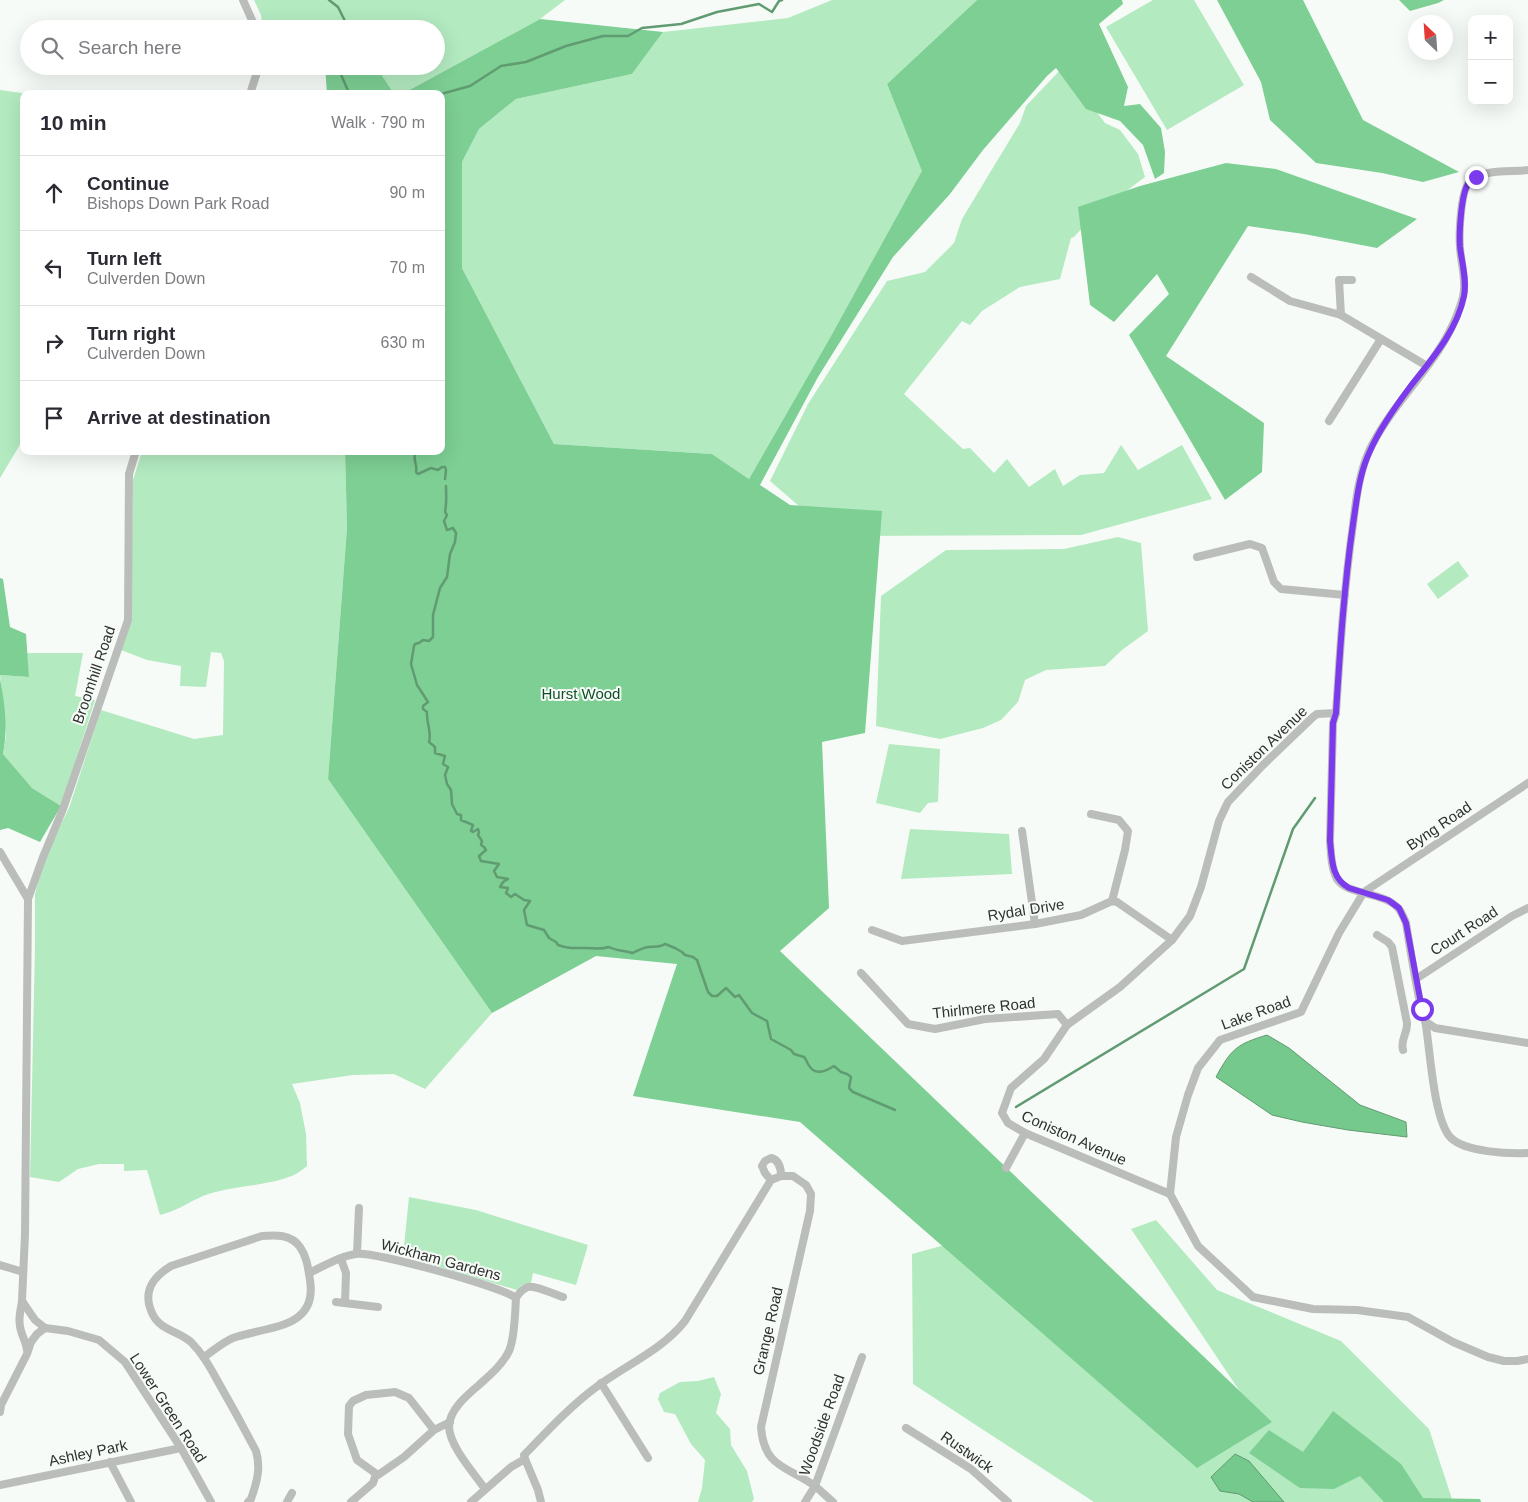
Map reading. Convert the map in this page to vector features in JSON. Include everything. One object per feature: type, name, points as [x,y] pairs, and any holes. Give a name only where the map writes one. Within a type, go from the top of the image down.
[{"type":"street","points":[[242,0],[252,20]]},
{"type":"street","points":[[251,90],[256,75]]},
{"type":"street","points":[[1528,170],[1482,175],[1472,179],[1466,186],[1460,233],[1464,296],[1456,319],[1427,366],[1392,412],[1377,436],[1360,478],[1350,545],[1336,713],[1333,723],[1330,841],[1334,872],[1339,881],[1349,888],[1388,900],[1399,908],[1406,923],[1419,998],[1425,1021],[1433,1081],[1438,1106],[1446,1130],[1457,1142],[1485,1150],[1512,1154],[1528,1153]]},
{"type":"street","points":[[1251,277],[1290,301],[1341,314],[1427,366]]},
{"type":"street","points":[[1341,314],[1339,280],[1352,280]]},
{"type":"street","points":[[1328,421],[1381,339]]},
{"type":"street","name":"Broomhill Road","points":[[28,899],[63,810],[128,620],[129,474],[135,455]]},
{"type":"street","points":[[1197,557],[1250,544],[1254,545],[1262,548],[1274,582],[1281,589],[1345,595]]},
{"type":"street","name":"Coniston Avenue","points":[[1170,1194],[1024,1133],[1008,1123],[1002,1113],[1011,1088],[1044,1059],[1066,1025],[1120,987],[1172,940],[1190,916],[1201,887],[1219,821],[1228,802],[1313,716],[1336,713]]},
{"type":"street","name":"Byng Road","points":[[1364,892],[1528,783]]},
{"type":"street","points":[[1091,814],[1119,820],[1128,831],[1112,901],[1117,902],[1172,940]]},
{"type":"street","points":[[1022,831],[1034,924]]},
{"type":"street","points":[[0,852],[28,899],[25,1215],[22,1301],[19,1315],[27,1354]]},
{"type":"street","name":"Lake Road","points":[[1170,1194],[1176,1137],[1198,1068],[1220,1040],[1301,1012],[1339,933],[1364,892]]},
{"type":"street","name":"Rydal Drive","points":[[872,930],[902,941],[1034,924],[1081,915],[1112,901]]},
{"type":"street","name":"Court Road","points":[[1416,979],[1512,916],[1528,908]]},
{"type":"street","points":[[1376,935],[1388,942],[1392,947],[1408,1029],[1402,1040],[1403,1050]]},
{"type":"street","name":"Thirlmere Road","points":[[861,973],[908,1024],[936,1029],[985,1019],[1058,1014],[1066,1025]]},
{"type":"street","points":[[1403,1003],[1419,998]]},
{"type":"street","points":[[1425,1021],[1434,1028],[1528,1043]]},
{"type":"street","points":[[1006,1168],[1024,1133]]},
{"type":"street","points":[[541,1502],[524,1455],[589,1392],[675,1333],[771,1180],[781,1176],[779,1164],[775,1159],[770,1158],[764,1161],[762,1166],[771,1180]]},
{"type":"street","name":"Grange Road","points":[[781,1176],[793,1176],[806,1185],[811,1194],[810,1211],[760,1427],[762,1441],[768,1454],[778,1465],[815,1486],[833,1502]]},
{"type":"street","points":[[1170,1194],[1198,1246],[1253,1297],[1313,1309],[1357,1310],[1408,1317],[1453,1342],[1488,1357],[1504,1361],[1528,1359]]},
{"type":"street","points":[[309,1273],[356,1254],[360,1208]]},
{"type":"street","points":[[204,1357],[232,1339],[291,1323],[302,1313],[311,1301],[311,1286],[306,1258],[299,1246],[287,1237],[277,1235],[262,1236],[171,1266],[152,1281],[149,1293],[149,1305],[152,1315],[159,1324],[189,1340],[204,1357],[256,1451],[259,1459],[259,1472],[254,1491],[248,1502]]},
{"type":"street","name":"Wickham Gardens","points":[[356,1254],[382,1257],[423,1268],[488,1286],[511,1294],[516,1298]]},
{"type":"street","points":[[341,1259],[346,1273],[345,1303]]},
{"type":"street","points":[[0,1265],[23,1272]]},
{"type":"street","points":[[486,1489],[453,1442],[449,1428],[450,1422],[455,1410],[466,1396],[494,1371],[510,1350],[516,1298],[521,1291],[526,1287],[532,1287],[563,1296]]},
{"type":"street","points":[[0,1407],[27,1354],[31,1342],[45,1328],[35,1320],[22,1301]]},
{"type":"street","points":[[336,1302],[378,1307]]},
{"type":"street","name":"Lower Green Road","points":[[45,1328],[99,1340],[125,1362],[181,1448],[211,1502]]},
{"type":"street","name":"Woodside Road","points":[[805,1502],[815,1486],[862,1357]]},
{"type":"street","points":[[601,1383],[648,1458]]},
{"type":"street","points":[[434,1430],[409,1398],[395,1392],[366,1395],[353,1401],[349,1406],[348,1434],[357,1460],[378,1475],[404,1458],[434,1430],[450,1422]]},
{"type":"street","name":"Rustwick","points":[[906,1428],[971,1469],[1008,1502]]},
{"type":"street","name":"Ashley Park","points":[[0,1485],[181,1448]]},
{"type":"street","points":[[471,1502],[511,1467],[525,1460]]},
{"type":"street","points":[[110,1462],[131,1502]]},
{"type":"street","points":[[351,1502],[373,1483],[376,1474]]},
{"type":"street","points":[[287,1502],[292,1493]]},
{"type":"shaded area","points":[[254,0],[565,0],[540,19],[445,71],[445,20],[262,20]]},
{"type":"shaded area","points":[[832,0],[977,0],[887,84],[923,171],[749,479],[712,454],[554,444],[462,268],[462,162],[479,129],[516,99],[632,74],[663,32],[788,18]]},
{"type":"shaded area","points":[[1153,0],[1194,0],[1244,85],[1167,130],[1106,27]]},
{"type":"shaded area","points":[[1063,67],[1105,123],[1120,130],[1138,154],[1145,177],[1093,216],[1071,238],[1060,279],[1020,287],[982,311],[970,325],[962,321],[904,394],[963,449],[970,448],[994,473],[1007,459],[1029,487],[1055,469],[1063,486],[1080,475],[1104,473],[1121,445],[1138,470],[1182,445],[1212,499],[1081,535],[844,536],[821,525],[770,481],[808,404],[887,281],[925,272],[954,243],[962,219],[1020,123],[1026,106]]},
{"type":"shaded area","points":[[382,75],[437,75],[409,90],[391,90]]},
{"type":"shaded area","points":[[0,90],[20,93],[20,445],[0,478]]},
{"type":"shaded area","points":[[141,455],[345,455],[347,528],[328,779],[492,1013],[425,1089],[394,1074],[353,1075],[292,1084],[300,1103],[306,1134],[307,1166],[294,1175],[283,1179],[214,1192],[160,1215],[147,1170],[124,1171],[124,1164],[99,1164],[78,1169],[59,1182],[30,1177],[35,894],[44,859],[69,808],[101,710],[194,739],[223,735],[224,661],[221,653],[211,652],[206,687],[180,686],[181,666],[147,660],[121,650],[131,618],[133,480]]},
{"type":"shaded area","points":[[1118,537],[1141,543],[1148,631],[1122,650],[1105,666],[1046,670],[1025,680],[1018,702],[1001,720],[983,728],[940,739],[876,726],[881,596],[946,550],[1064,549]]},
{"type":"shaded area","points":[[1458,561],[1469,576],[1438,599],[1427,584]]},
{"type":"shaded area","points":[[27,653],[83,653],[75,696],[95,700],[61,806],[32,788],[3,754],[6,736],[0,675],[29,677]]},
{"type":"shaded area","points":[[889,744],[940,749],[938,802],[928,803],[920,813],[876,803]]},
{"type":"shaded area","points":[[910,829],[1009,834],[1012,874],[901,879]]},
{"type":"shaded area","points":[[1267,1035],[1289,1048],[1360,1105],[1406,1122],[1407,1137],[1348,1130],[1272,1115],[1216,1077],[1226,1060],[1236,1049],[1248,1041]]},
{"type":"shaded area","points":[[409,1197],[476,1210],[588,1245],[576,1285],[533,1273],[531,1283],[522,1285],[517,1290],[403,1256]]},
{"type":"shaded area","points":[[1156,1220],[1217,1290],[1341,1341],[1429,1429],[1453,1502],[1094,1502],[913,1384],[912,1254],[970,1238],[1257,1417],[1131,1229]]},
{"type":"shaded area","points":[[714,1377],[721,1394],[716,1413],[730,1429],[731,1445],[747,1471],[754,1499],[752,1502],[698,1502],[702,1488],[705,1460],[691,1444],[675,1414],[664,1412],[658,1399],[660,1393],[680,1382],[698,1381]]},
{"type":"shaded area","points":[[1235,1454],[1249,1461],[1284,1502],[1253,1502],[1239,1494],[1220,1491],[1211,1477]]},
{"type":"green space","name":"Hurst Wood","points":[[977,0],[1122,0],[1123,4],[1099,24],[1128,87],[1124,106],[1140,104],[1161,128],[1165,152],[1164,173],[1155,179],[1143,145],[1120,121],[1086,109],[1056,68],[983,150],[950,194],[893,257],[818,377],[760,485],[790,505],[882,511],[865,733],[822,742],[829,908],[780,951],[1272,1422],[1197,1468],[800,1122],[633,1096],[677,964],[596,956],[492,1013],[328,779],[347,528],[345,455],[445,455],[445,90],[409,90],[437,75],[445,75],[445,71],[540,19],[663,32],[632,74],[516,99],[479,129],[462,162],[462,268],[554,444],[712,454],[749,479],[922,171],[887,84]]},
{"type":"green space","points":[[1217,0],[1303,0],[1363,120],[1459,172],[1423,182],[1382,173],[1316,163],[1270,120],[1261,82]]},
{"type":"green space","points":[[1399,0],[1444,0],[1410,11]]},
{"type":"green space","points":[[326,75],[382,75],[391,90],[327,90]]},
{"type":"green space","points":[[1226,163],[1276,169],[1417,219],[1377,248],[1304,234],[1248,226],[1166,356],[1264,423],[1262,472],[1225,500],[1129,335],[1169,294],[1157,274],[1114,322],[1090,305],[1078,207],[1140,186]]},
{"type":"green space","points":[[0,578],[3,579],[10,627],[26,634],[29,677],[0,675]]},
{"type":"green space","points":[[0,679],[5,716],[3,754],[32,788],[61,806],[40,842],[8,828],[0,830]]},
{"type":"green space","points":[[1333,1411],[1401,1464],[1423,1498],[1480,1499],[1481,1502],[1384,1502],[1360,1476],[1334,1489],[1300,1488],[1249,1453],[1269,1430],[1303,1452]]},
{"type":"waterway","points":[[329,0],[338,7],[344,20]]},
{"type":"waterway","points":[[445,93],[470,86],[501,66],[526,62],[566,46],[603,36],[628,36],[642,28],[681,24],[717,12],[759,4],[772,12],[779,1],[782,0]]},
{"type":"waterway","points":[[341,75],[348,90]]},
{"type":"waterway","points":[[415,455],[416,472],[418,474],[431,468],[438,470],[445,467],[445,479]]},
{"type":"waterway","points":[[446,486],[445,512],[447,515],[444,521],[447,530],[453,528],[456,533],[455,542],[450,554],[447,577],[440,588],[433,615],[433,637],[429,641],[423,640],[415,644],[411,664],[417,685],[428,702],[423,706],[423,709],[427,712],[430,734],[429,742],[435,747],[435,753],[445,756],[443,764],[448,767],[445,775],[451,790],[452,804],[457,814],[461,815],[461,820],[473,825],[471,831],[473,832],[478,829],[478,835],[482,841],[481,845],[486,850],[479,856],[481,861],[499,864],[494,871],[497,877],[508,879],[500,887],[508,888],[506,893],[511,897],[515,894],[524,900],[530,901],[524,910],[527,925],[544,930],[549,938],[558,945],[565,947],[600,949],[609,947],[632,953],[646,947],[665,944],[685,955],[693,957],[697,960],[708,992],[712,996],[717,996],[726,988],[735,997],[739,995],[752,1013],[767,1021],[771,1039],[791,1050],[794,1054],[804,1057],[811,1068],[817,1072],[834,1066],[851,1077],[849,1088],[853,1092],[895,1110]]},
{"type":"waterway","points":[[1016,1107],[1244,969],[1293,829],[1315,798]]},
{"type":"route","points":[[1422,1009],[1406,923],[1399,908],[1388,900],[1349,888],[1339,881],[1334,872],[1330,841],[1333,723],[1336,713],[1350,545],[1360,478],[1377,436],[1392,412],[1438,350],[1456,319],[1462,303],[1464,290],[1460,247],[1462,207],[1466,186],[1476,177]]}]
